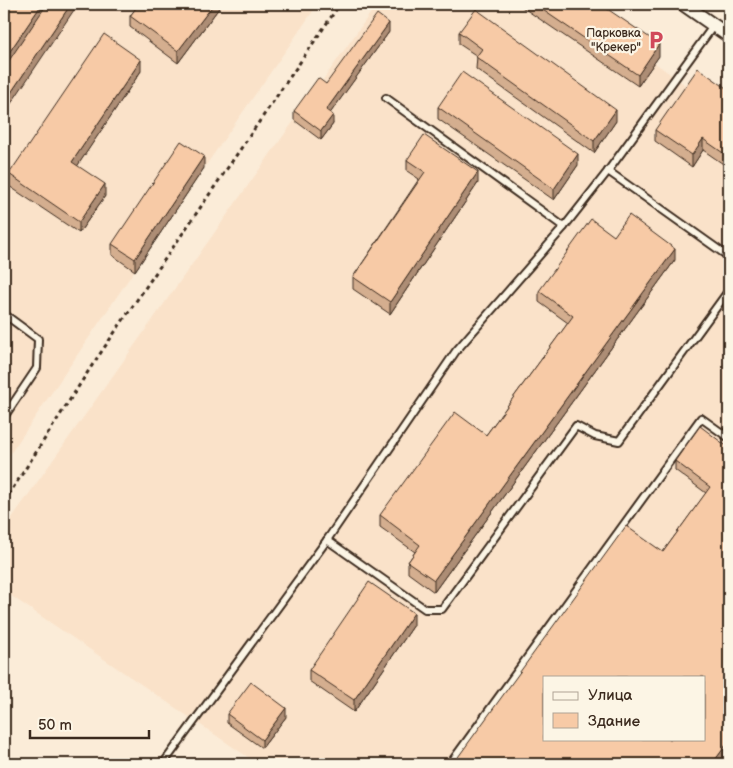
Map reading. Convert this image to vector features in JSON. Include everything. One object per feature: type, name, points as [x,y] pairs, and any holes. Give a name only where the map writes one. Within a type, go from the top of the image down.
[{"type":"street","points":[[683,4],[729,36]]},
{"type":"lane","points":[[162,764],[328,540],[456,351],[564,227],[608,171],[714,25]]},
{"type":"lane","points":[[386,98],[564,227]]},
{"type":"lane","points":[[608,171],[729,257]]},
{"type":"lane","points":[[328,540],[425,609],[442,609],[576,426],[595,436],[619,441],[729,290]]},
{"type":"lane","points":[[4,314],[38,339],[37,368],[4,417]]},
{"type":"lane","points":[[450,764],[701,418],[729,438]]},
{"type":"path","points":[[4,502],[93,364],[340,4]]},
{"type":"shaded area","points":[[4,4],[318,4],[4,463]]},
{"type":"shaded area","points":[[377,4],[583,4],[659,56],[655,63],[691,89],[729,102],[729,764],[258,764],[4,591],[4,529]]},
{"type":"building","points":[[4,4],[42,4],[4,60]]},
{"type":"building","points":[[47,4],[71,4],[4,103],[4,68]]},
{"type":"building","points":[[139,4],[214,4],[178,51],[130,16]]},
{"type":"building","points":[[534,4],[600,4],[659,44],[638,75]]},
{"type":"building","points":[[476,9],[616,110],[594,141],[476,57],[482,49],[459,32]]},
{"type":"building","points":[[377,14],[389,23],[326,110],[333,115],[321,131],[294,111],[318,78],[326,84]]},
{"type":"building","points":[[104,34],[141,60],[72,162],[105,184],[79,222],[9,174]]},
{"type":"building","points":[[698,68],[729,90],[729,157],[703,139],[692,155],[655,130]]},
{"type":"building","points":[[462,72],[578,154],[554,189],[438,107]]},
{"type":"building","points":[[424,135],[478,172],[390,302],[353,277],[425,172],[407,160]]},
{"type":"building","points":[[181,141],[204,156],[135,259],[112,244]]},
{"type":"building","points":[[629,215],[675,249],[434,580],[408,562],[420,545],[380,515],[455,412],[486,435],[573,316],[539,291],[591,219],[614,236]]},
{"type":"building","points":[[700,426],[729,448],[729,741],[712,764],[453,764],[626,526],[663,552],[710,487],[675,461]]},
{"type":"building","points":[[369,582],[414,613],[354,700],[309,670]]},
{"type":"building","points":[[251,682],[286,708],[262,740],[227,714]]},
{"type":"place","name":"Парковка \"Крекер\"","points":[[656,40]]}]
